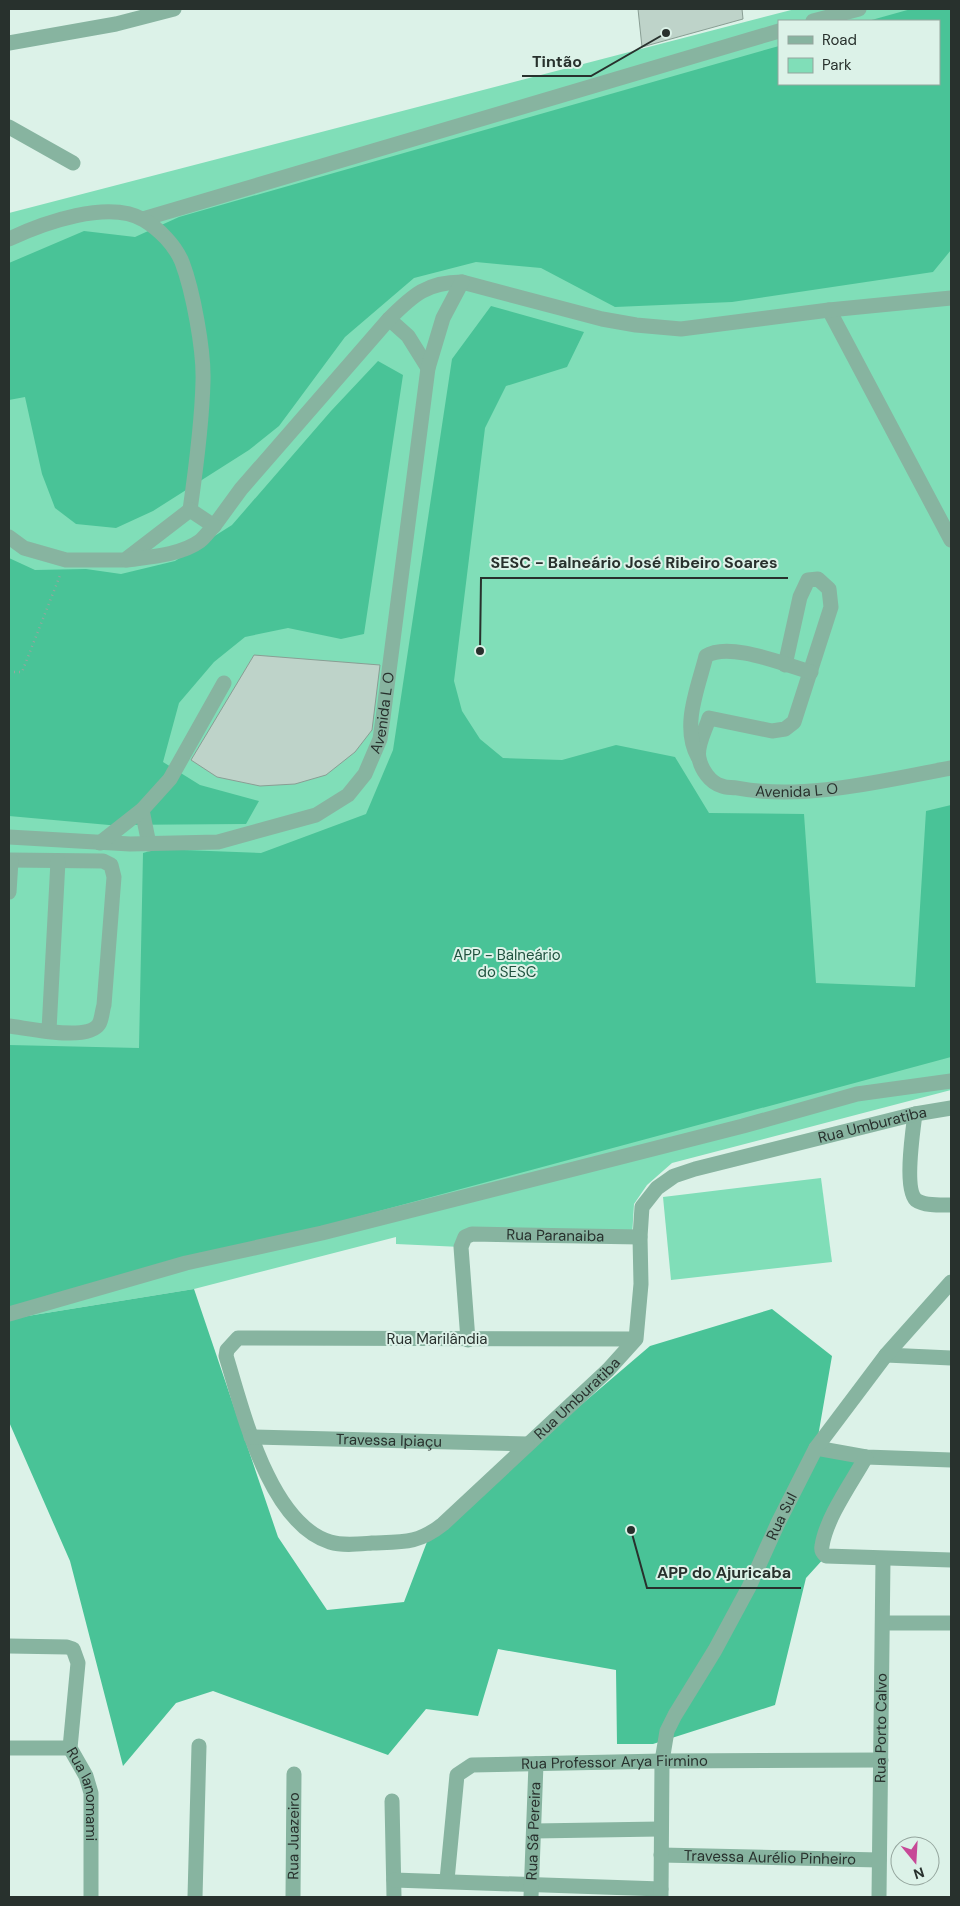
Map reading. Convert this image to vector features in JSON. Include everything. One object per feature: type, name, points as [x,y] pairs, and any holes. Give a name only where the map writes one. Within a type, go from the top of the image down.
[{"type":"street","points":[[9,43],[117,16],[174,9]]},
{"type":"street","points":[[817,20],[859,9]]},
{"type":"street","points":[[143,219],[778,32]]},
{"type":"street","points":[[9,127],[73,163]]},
{"type":"street","points":[[9,239],[30,229],[92,212],[123,213],[143,219],[166,237],[182,261],[195,314],[203,380],[190,510],[125,560]]},
{"type":"street","points":[[9,537],[24,548],[66,560],[125,560],[156,556],[199,541],[214,526],[248,482],[389,318],[424,288],[445,282],[462,282],[602,319],[636,325],[681,329],[829,310],[951,298]]},
{"type":"street","name":"Avenida L O","points":[[9,837],[100,843],[218,842],[316,815],[348,795],[365,774],[380,739],[428,368],[443,318],[462,282]]},
{"type":"street","points":[[829,310],[951,540]]},
{"type":"street","points":[[389,318],[408,336],[428,368]]},
{"type":"street","points":[[190,510],[214,526]]},
{"type":"street","points":[[699,758],[698,750],[709,718],[772,731],[785,729],[794,722],[811,672],[831,607],[829,589],[818,579],[808,580],[800,597],[785,665],[811,672]]},
{"type":"street","name":"Avenida L O","points":[[785,665],[733,650],[714,651],[706,656],[690,720],[692,746],[707,776],[721,786],[756,792],[803,790],[862,784],[951,768]]},
{"type":"street","points":[[100,843],[142,810],[170,779],[224,682]]},
{"type":"street","points":[[142,810],[149,844]]},
{"type":"street","points":[[32,862],[34,838]]},
{"type":"street","points":[[9,892],[10,861],[103,861],[111,865],[114,877],[104,1005],[99,1025],[91,1031],[77,1035],[9,1026]]},
{"type":"street","points":[[49,1030],[58,861]]},
{"type":"street","points":[[9,1314],[186,1263],[322,1233],[743,1126],[857,1094],[951,1081]]},
{"type":"street","name":"Rua Umburatiba","points":[[238,1338],[227,1350],[226,1356],[251,1437],[284,1506],[313,1534],[331,1543],[401,1542],[428,1536],[608,1370],[636,1339],[641,1284],[640,1237],[642,1207],[657,1188],[674,1176],[914,1114],[951,1108]]},
{"type":"street","points":[[914,1114],[910,1168],[914,1197],[918,1201],[926,1203],[951,1205]]},
{"type":"street","name":"Rua Paranaiba","points":[[468,1340],[460,1247],[465,1238],[472,1234],[640,1237]]},
{"type":"street","name":"Rua Sul","points":[[661,1893],[662,1761],[667,1731],[715,1650],[749,1587],[778,1523],[816,1448],[886,1355],[951,1282]]},
{"type":"street","name":"Rua Marilândia","points":[[238,1338],[636,1339]]},
{"type":"street","points":[[886,1355],[951,1358]]},
{"type":"street","name":"Travessa Ipiaçu","points":[[251,1437],[526,1444]]},
{"type":"street","points":[[816,1448],[866,1457],[951,1460]]},
{"type":"street","points":[[866,1457],[828,1525],[821,1548],[826,1556],[951,1560]]},
{"type":"street","name":"Rua Porto Calvo","points":[[879,1897],[883,1559]]},
{"type":"street","points":[[883,1623],[951,1623]]},
{"type":"street","name":"Rua Ianomami","points":[[9,1646],[67,1647],[73,1649],[78,1663],[70,1748],[86,1776],[91,1793],[90,1897]]},
{"type":"street","points":[[195,1897],[199,1746]]},
{"type":"street","points":[[9,1748],[70,1748]]},
{"type":"street","name":"Rua Professor Arya Firmino","points":[[447,1880],[457,1775],[464,1769],[481,1764],[881,1760]]},
{"type":"street","name":"Rua Sá Pereira","points":[[532,1891],[536,1764]]},
{"type":"street","name":"Rua Juazeiro","points":[[293,1897],[294,1774]]},
{"type":"street","points":[[392,1801],[394,1897]]},
{"type":"street","points":[[534,1831],[660,1829]]},
{"type":"street","name":"Travessa Aurélio Pinheiro","points":[[661,1855],[879,1860]]},
{"type":"street","points":[[394,1880],[447,1880],[532,1891],[661,1893]]},
{"type":"path","points":[[9,672],[22,672],[66,560]]},
{"type":"green space","points":[[795,9],[951,9],[951,1090],[672,1163],[647,1185],[634,1204],[632,1237],[472,1234],[461,1247],[396,1244],[396,1237],[194,1289],[9,1319],[9,213]]},
{"type":"green space","points":[[911,9],[951,9],[951,250],[933,272],[732,302],[615,307],[541,268],[476,262],[414,278],[345,337],[279,426],[249,450],[153,511],[116,528],[76,524],[55,508],[42,474],[25,397],[9,400],[9,263],[84,231],[135,237],[179,217],[778,46],[778,85],[940,85],[940,20],[872,20]]},
{"type":"green space","name":"APP - Balneário do SESC","points":[[491,306],[584,332],[567,367],[506,386],[485,428],[454,681],[462,711],[480,739],[503,758],[562,760],[616,745],[675,757],[709,813],[804,814],[816,983],[915,987],[926,811],[951,805],[951,1057],[186,1263],[9,1314],[9,1045],[139,1048],[143,853],[157,849],[261,853],[366,814],[393,750],[452,359]]},
{"type":"green space","points":[[378,361],[403,375],[364,634],[341,639],[288,628],[245,637],[214,662],[179,703],[163,762],[200,785],[259,801],[246,824],[109,825],[9,816],[9,558],[35,570],[86,569],[121,574],[175,561],[232,525],[331,411]]},
{"type":"green space","points":[[821,1178],[832,1262],[671,1280],[663,1197]]},
{"type":"green space","points":[[194,1289],[278,1537],[327,1610],[404,1602],[430,1534],[650,1346],[772,1309],[832,1356],[816,1448],[866,1457],[828,1525],[826,1556],[806,1578],[775,1705],[653,1744],[617,1744],[616,1670],[498,1649],[478,1716],[426,1709],[388,1755],[213,1691],[176,1703],[123,1766],[70,1561],[9,1422],[9,1319]]},
{"type":"building","points":[[638,9],[742,9],[743,19],[642,47]]},
{"type":"building","points":[[254,655],[380,665],[372,730],[355,752],[326,775],[295,784],[260,786],[217,777],[191,760]]},
{"type":"place","name":"Tintão","points":[[666,33]]},
{"type":"place","name":"SESC - Balneário José Ribeiro Soares","points":[[480,651]]},
{"type":"place","name":"APP do Ajuricaba","points":[[631,1530]]}]
